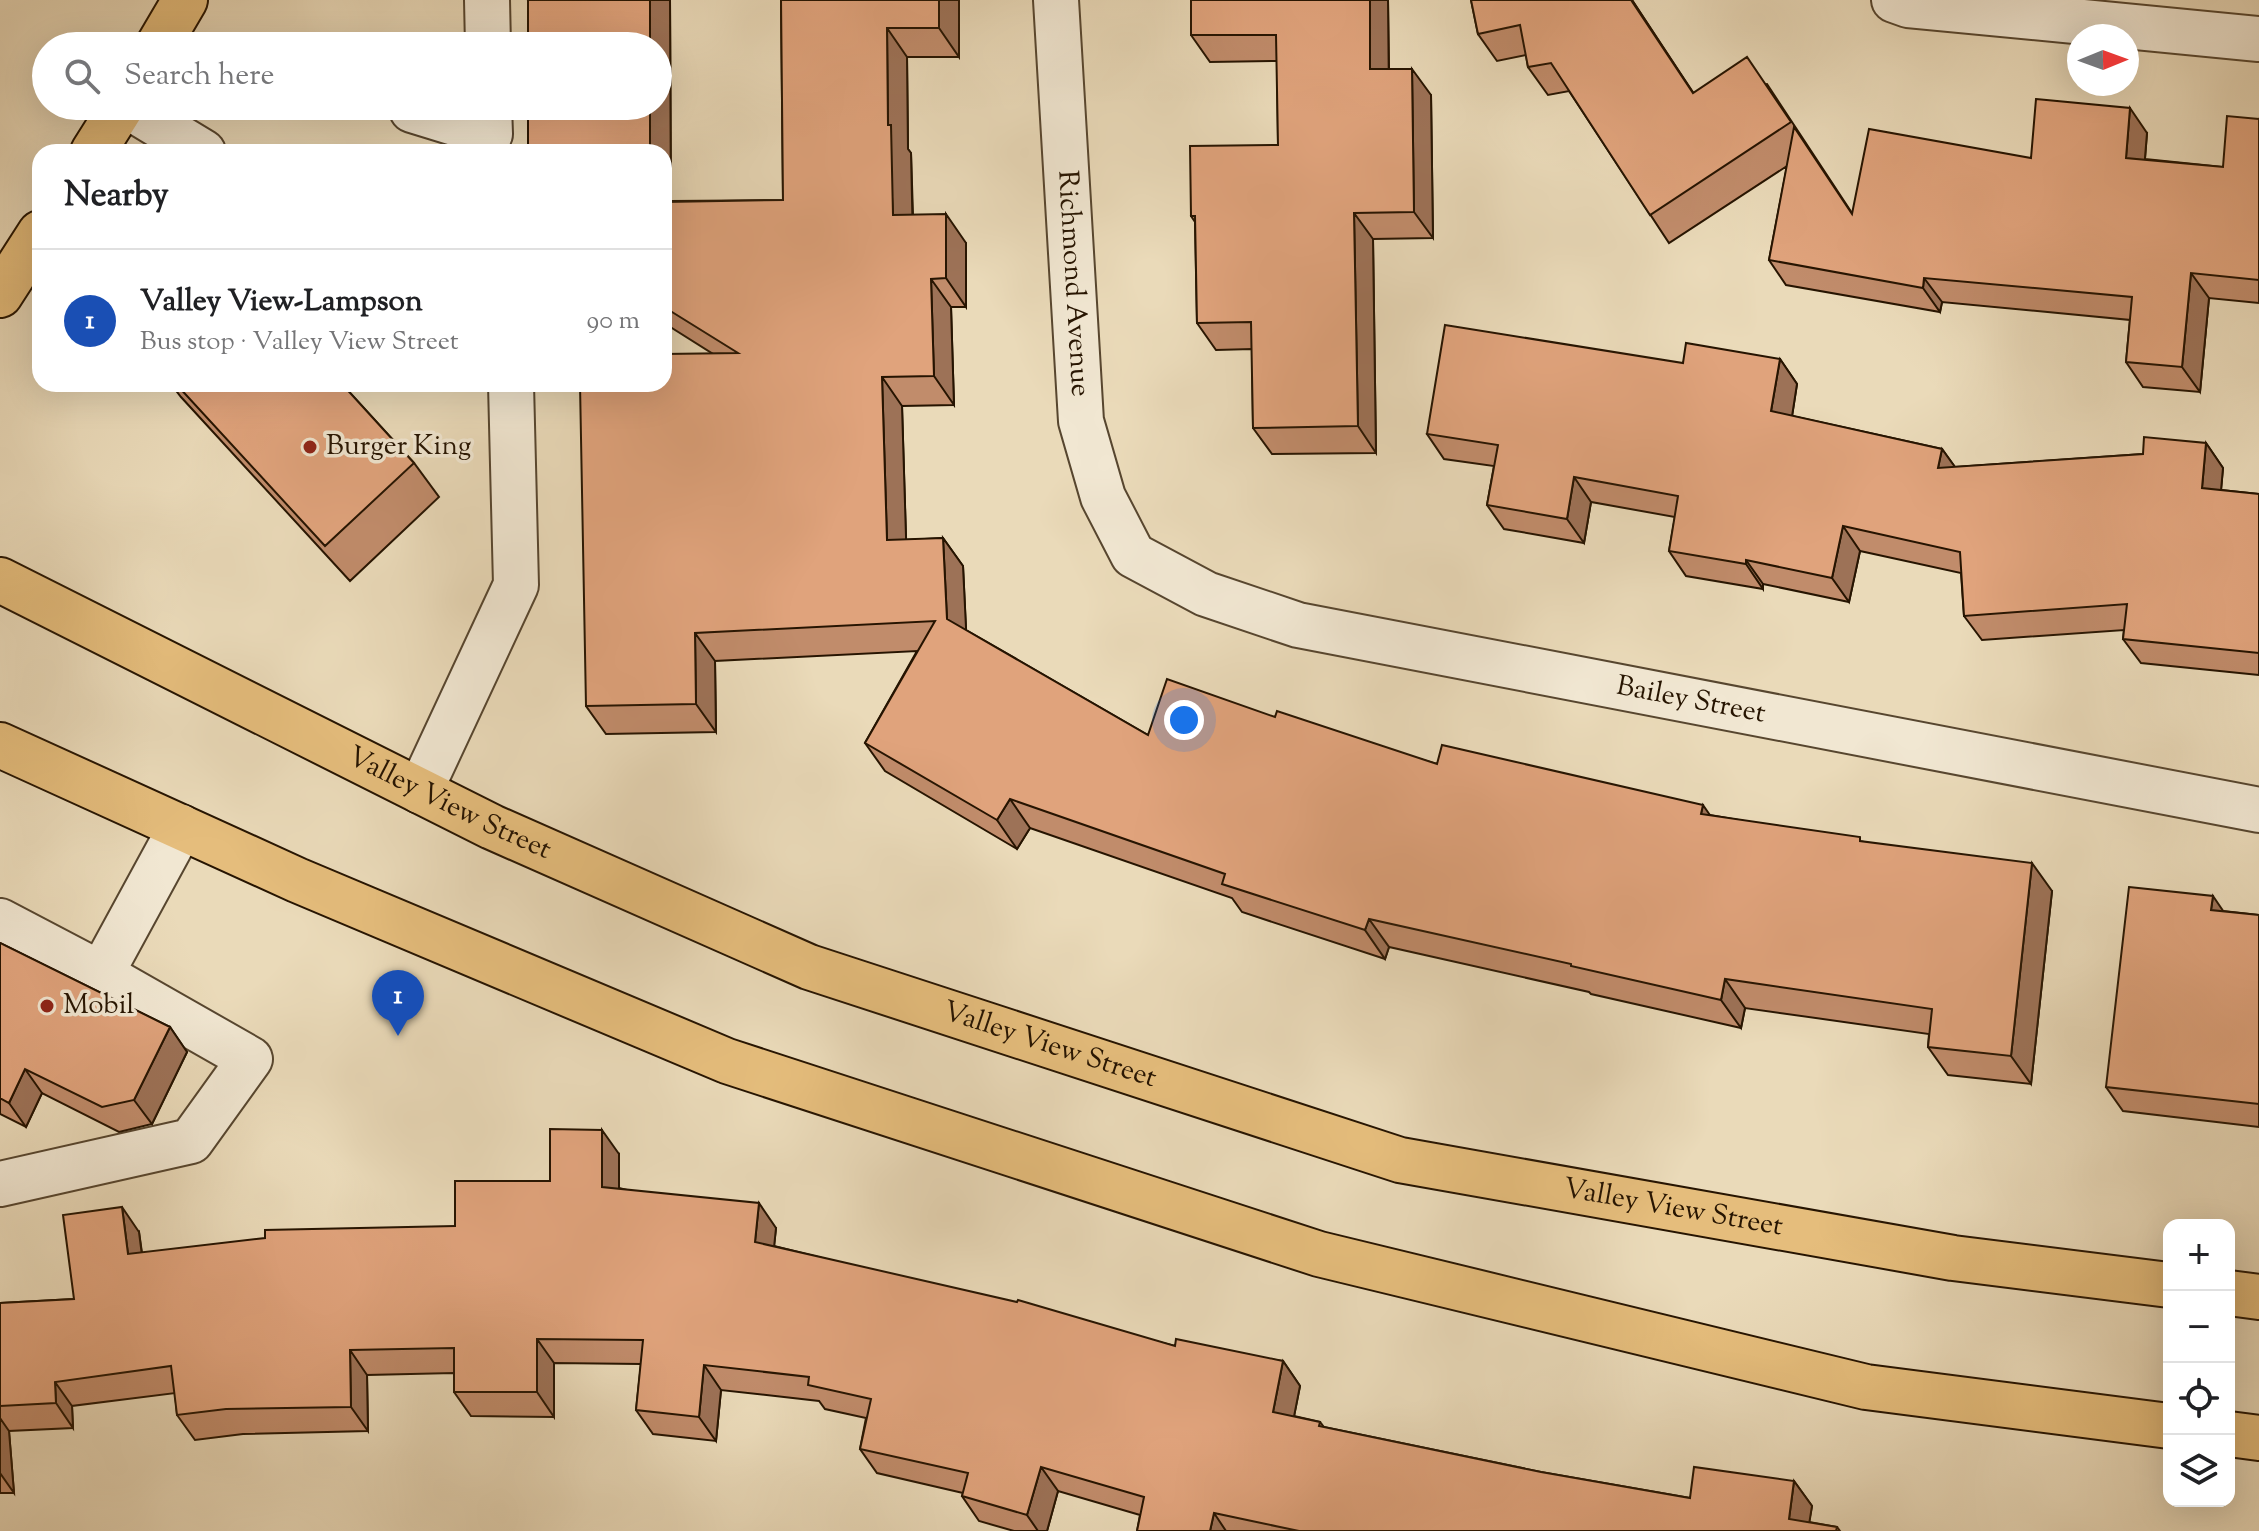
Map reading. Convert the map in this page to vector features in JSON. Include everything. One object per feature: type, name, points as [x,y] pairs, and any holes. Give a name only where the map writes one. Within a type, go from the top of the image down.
[{"type":"main road","points":[[98,144],[115,120]]},
{"type":"main road","points":[[0,295],[32,245]]},
{"type":"main road","name":"Valley View Street","points":[[0,580],[492,827],[809,967],[1400,1160],[1953,1258],[2163,1284]]},
{"type":"main road","points":[[0,745],[311,886],[727,1061],[1319,1254],[1866,1387],[2163,1425]]},
{"type":"main road","points":[[2235,1294],[2259,1297]]},
{"type":"main road","points":[[2235,1435],[2259,1438]]},
{"type":"street","points":[[487,0],[488,32]]},
{"type":"street","name":"Richmond Avenue","points":[[1056,0],[1081,421],[1103,497],[1133,555]]},
{"type":"street","points":[[1894,0],[1908,5],[2259,39]]},
{"type":"street","points":[[148,120],[189,144]]},
{"type":"street","points":[[444,120],[490,134],[490,120]]},
{"type":"street","points":[[420,791],[516,585],[511,392]]},
{"type":"street","name":"Bailey Street","points":[[1133,555],[1206,594],[1298,625],[2259,810]]},
{"type":"street","points":[[101,974],[181,827]]},
{"type":"street","points":[[0,921],[101,974],[250,1059],[191,1141],[0,1184]]},
{"type":"building","points":[[528,0],[650,0],[650,32],[528,32]]},
{"type":"building","points":[[781,0],[939,0],[939,28],[887,28],[893,215],[946,214],[946,278],[931,279],[934,376],[882,377],[887,540],[943,538],[947,619],[1148,735],[1167,679],[1275,717],[1277,711],[1437,764],[1442,745],[1703,805],[1701,814],[1860,837],[1860,841],[2032,863],[2011,1056],[1928,1047],[1932,1009],[1725,979],[1721,1000],[1369,919],[1365,930],[1222,884],[1225,874],[1010,799],[997,820],[865,743],[935,621],[695,633],[696,704],[586,706],[580,392],[672,392],[672,354],[738,353],[672,312],[672,202],[783,200]]},
{"type":"building","points":[[1191,0],[1370,0],[1370,69],[1412,69],[1414,212],[1354,213],[1358,426],[1253,428],[1251,322],[1197,323],[1190,146],[1278,145],[1276,35],[1191,35]]},
{"type":"building","points":[[1471,0],[1631,0],[1693,93],[1747,57],[1791,122],[1650,215],[1551,63],[1528,67],[1520,25],[1478,34]]},
{"type":"building","points":[[2036,99],[2130,108],[2126,158],[2223,167],[2227,116],[2259,119],[2259,280],[2191,273],[2182,367],[2126,362],[2132,297],[1924,278],[1923,288],[1769,260],[1794,127],[1852,214],[1869,129],[2031,158]]},
{"type":"building","points":[[528,120],[650,120],[650,144],[528,144]]},
{"type":"building","points":[[1445,325],[1683,363],[1686,343],[1780,359],[1771,411],[1942,449],[1938,468],[2143,454],[2144,437],[2206,443],[2202,488],[2259,494],[2259,653],[2123,639],[2127,604],[1964,616],[1960,552],[1843,526],[1832,578],[1746,560],[1746,564],[1669,551],[1678,496],[1574,477],[1567,519],[1487,505],[1498,445],[1427,434]]},
{"type":"building","name":"Burger King","points":[[183,392],[349,392],[414,463],[325,546]]},
{"type":"building","points":[[2129,887],[2213,896],[2211,910],[2259,915],[2259,1104],[2106,1087]]},
{"type":"building","name":"Mobil","points":[[0,943],[170,1027],[134,1100],[102,1107],[25,1069],[9,1103],[0,1098]]},
{"type":"building","points":[[550,1129],[602,1130],[602,1187],[759,1203],[755,1242],[1018,1300],[1175,1346],[1176,1339],[1283,1361],[1273,1412],[1320,1422],[1319,1426],[1541,1472],[1690,1498],[1694,1467],[1794,1481],[1789,1519],[1837,1527],[1836,1531],[1299,1531],[1214,1513],[1210,1531],[1137,1531],[1144,1497],[1041,1467],[1027,1515],[962,1496],[968,1473],[860,1449],[871,1399],[808,1385],[809,1377],[704,1365],[699,1417],[636,1410],[643,1340],[537,1339],[537,1392],[454,1392],[454,1348],[350,1350],[351,1407],[226,1409],[177,1415],[171,1366],[55,1382],[56,1403],[0,1406],[0,1303],[74,1299],[63,1215],[122,1207],[128,1254],[265,1238],[265,1230],[455,1226],[455,1181],[550,1181]]},
{"type":"place","name":"Burger King","points":[[310,447]]},
{"type":"place","name":"Mobil","points":[[47,1006]]},
{"type":"place","name":"Valley View-Lampson","points":[[398,1036]]}]
